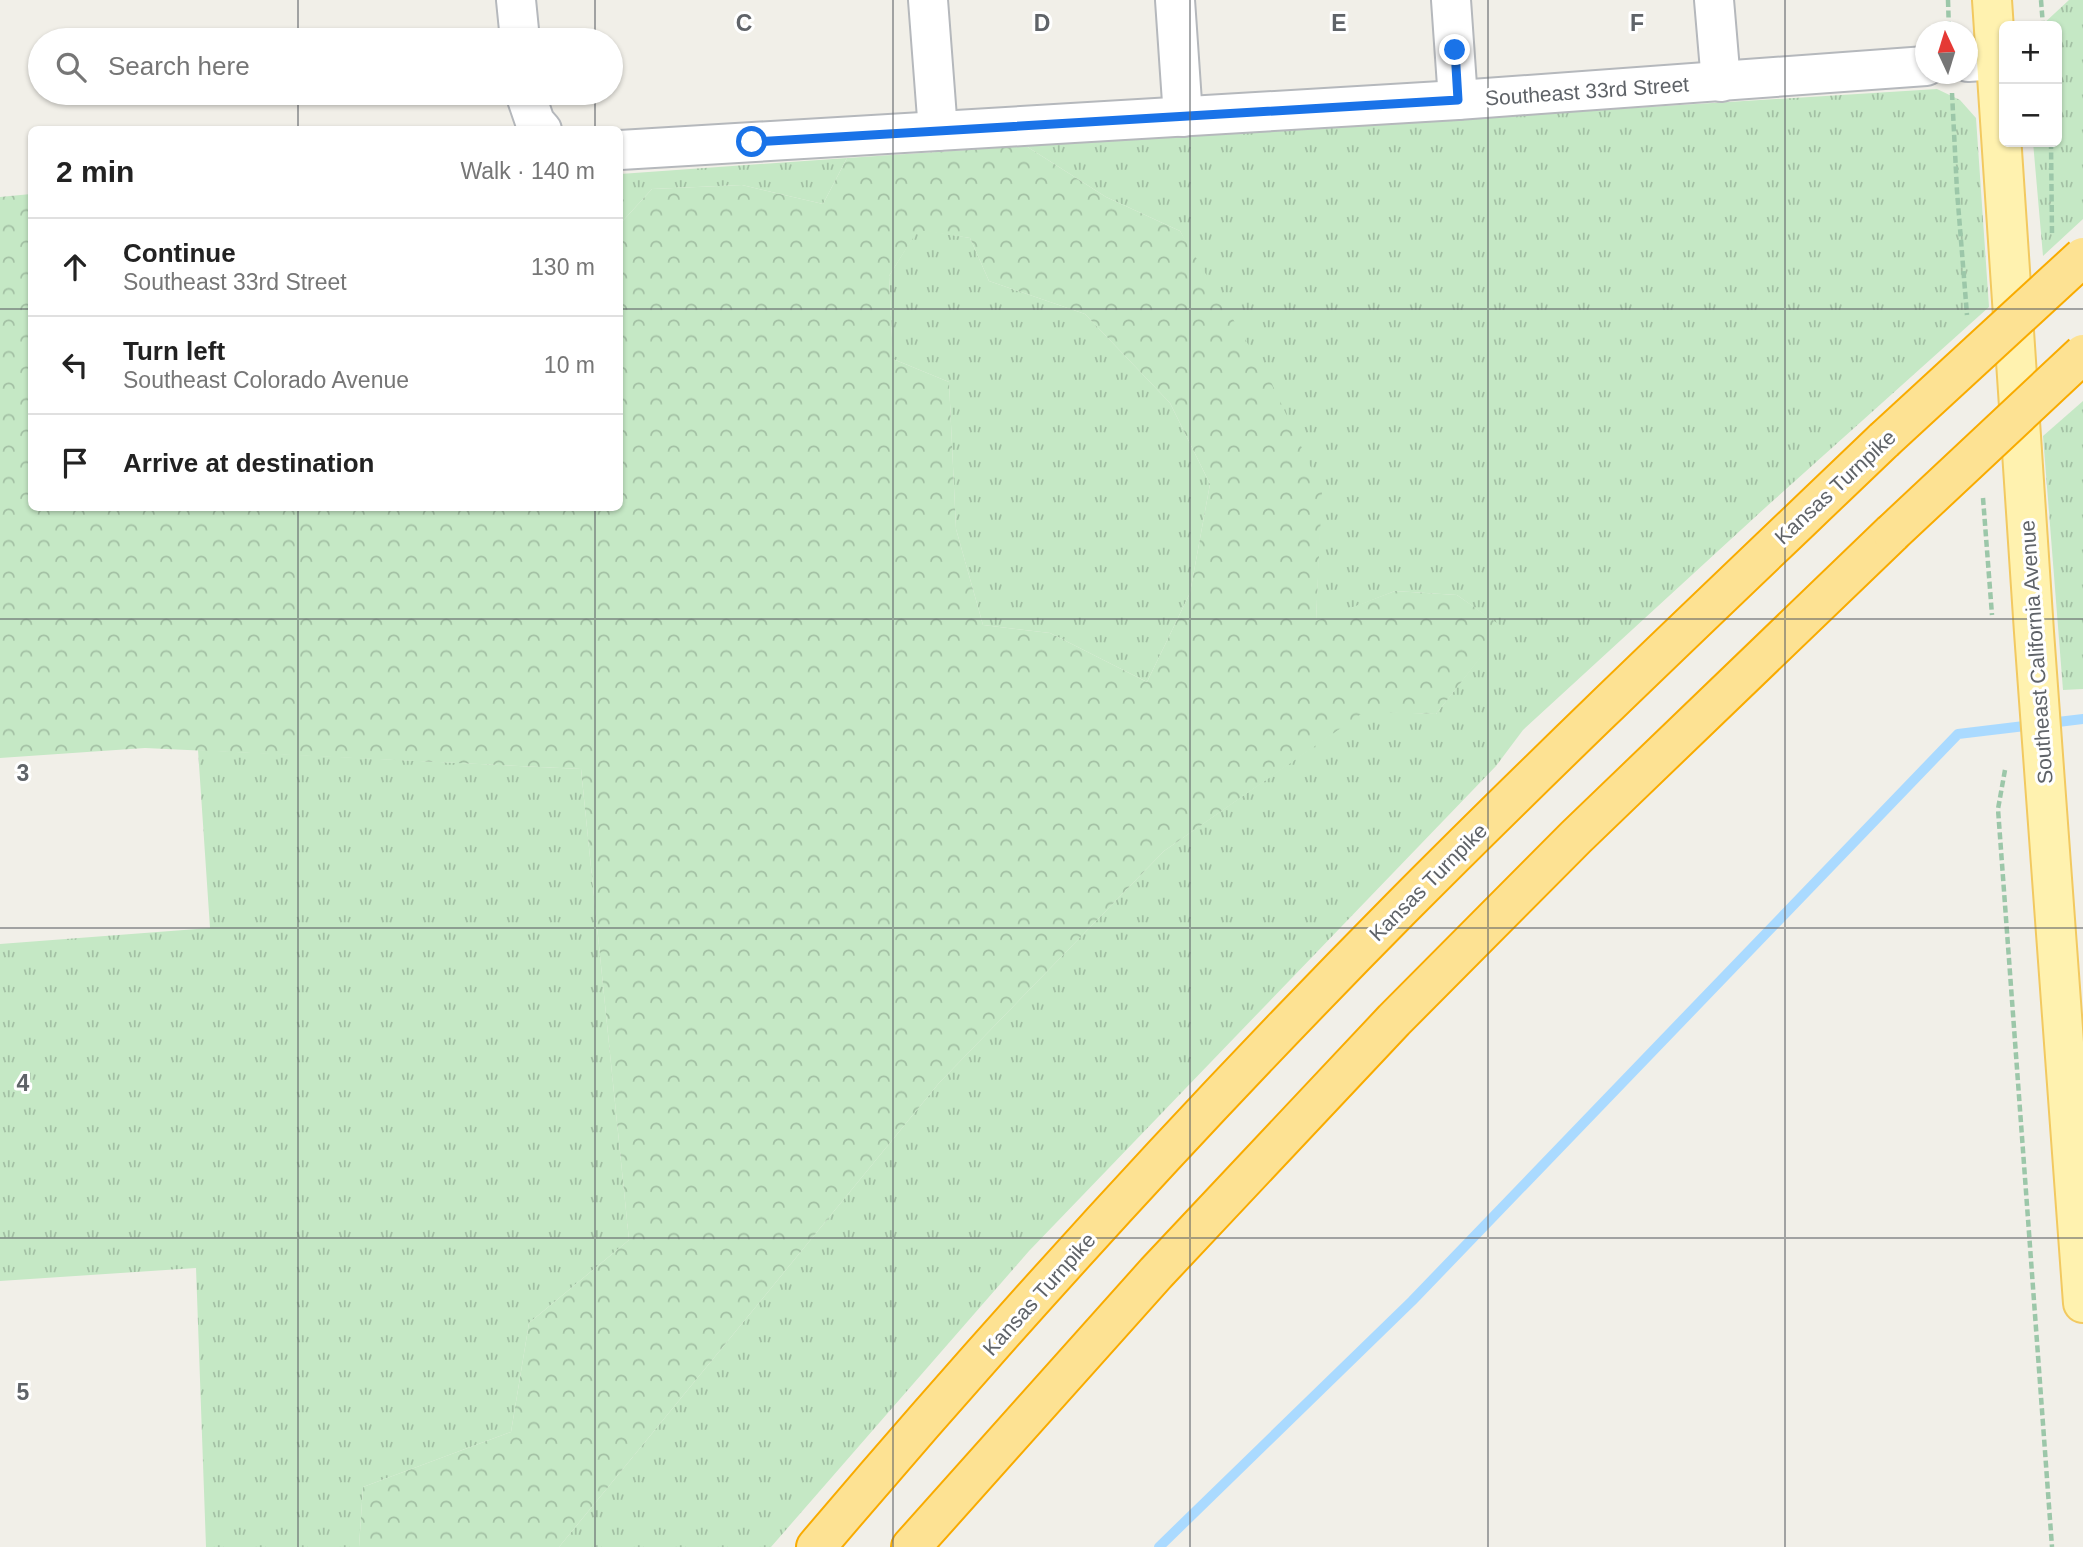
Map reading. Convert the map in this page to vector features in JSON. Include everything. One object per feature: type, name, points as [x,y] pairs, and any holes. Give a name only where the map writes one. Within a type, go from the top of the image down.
[{"type":"highway","name":"Kansas Turnpike","points":[[816,1547],[912,1434],[1082,1246],[1399,911],[1585,725],[1884,440],[2083,257]]},
{"type":"highway","points":[[911,1547],[1156,1273],[1394,1020],[1576,837],[1892,533],[2083,354]]},
{"type":"main road","name":"Southeast California Avenue","points":[[1992,0],[1982,61],[2034,632],[2083,1303]]},
{"type":"street","points":[[516,0],[519,28]]},
{"type":"street","points":[[928,0],[938,131]]},
{"type":"street","points":[[1175,0],[1183,117]]},
{"type":"street","points":[[1451,0],[1458,100]]},
{"type":"street","points":[[1714,0],[1721,82]]},
{"type":"street","name":"Southeast 33rd Street","points":[[623,150],[1458,100],[1915,66]]},
{"type":"street","points":[[529,105],[538,126]]},
{"type":"path","points":[[1948,0],[1949,21]]},
{"type":"path","points":[[2041,0],[2043,21]]},
{"type":"path","points":[[2005,760],[1998,808],[2052,1547]]},
{"type":"green space","points":[[2069,0],[2083,0],[2083,219],[2043,256],[2033,147],[2062,147],[2062,21],[2046,21]]},
{"type":"green space","points":[[1937,89],[1960,100],[1976,118],[1989,307],[1523,730],[1496,766],[1029,1251],[771,1547],[559,1547],[939,1083],[1164,851],[1364,711],[1436,714],[1503,628],[1457,595],[1395,591],[1316,622],[1321,491],[1180,231],[1106,197],[1026,146]]},
{"type":"green space","points":[[1026,146],[1106,197],[1180,231],[1272,384],[1322,491],[1316,621],[1395,591],[1457,595],[1504,628],[1436,714],[1364,712],[1164,851],[939,1083],[559,1547],[359,1547],[363,1487],[511,1432],[529,1323],[629,1240],[581,769],[145,748],[0,758],[0,197],[28,194],[28,511],[623,511],[623,221],[652,189],[742,185],[823,204],[847,158]],"holes":[[[918,230],[970,238],[989,281],[1085,314],[1170,403],[1210,484],[1190,593],[1147,682],[1050,633],[983,625],[956,529],[949,382],[893,359],[889,276]]]},
{"type":"green space","points":[[847,158],[823,204],[742,185],[652,189],[623,221],[623,174]]},
{"type":"green space","points":[[918,229],[970,238],[989,281],[1085,314],[1170,403],[1210,484],[1190,593],[1147,682],[1050,633],[983,625],[956,529],[949,382],[893,359],[889,276]]},
{"type":"green space","points":[[2083,401],[2083,689],[2063,690],[2043,436]]},
{"type":"green space","points":[[198,750],[581,769],[629,1240],[529,1323],[511,1432],[363,1487],[359,1547],[206,1547],[196,1268],[0,1281],[0,944],[210,928]]},
{"type":"waterway","points":[[1159,1547],[1412,1301],[1958,734],[2083,719]]},
{"type":"route","points":[[752,142],[1458,100],[1455,50]]}]
